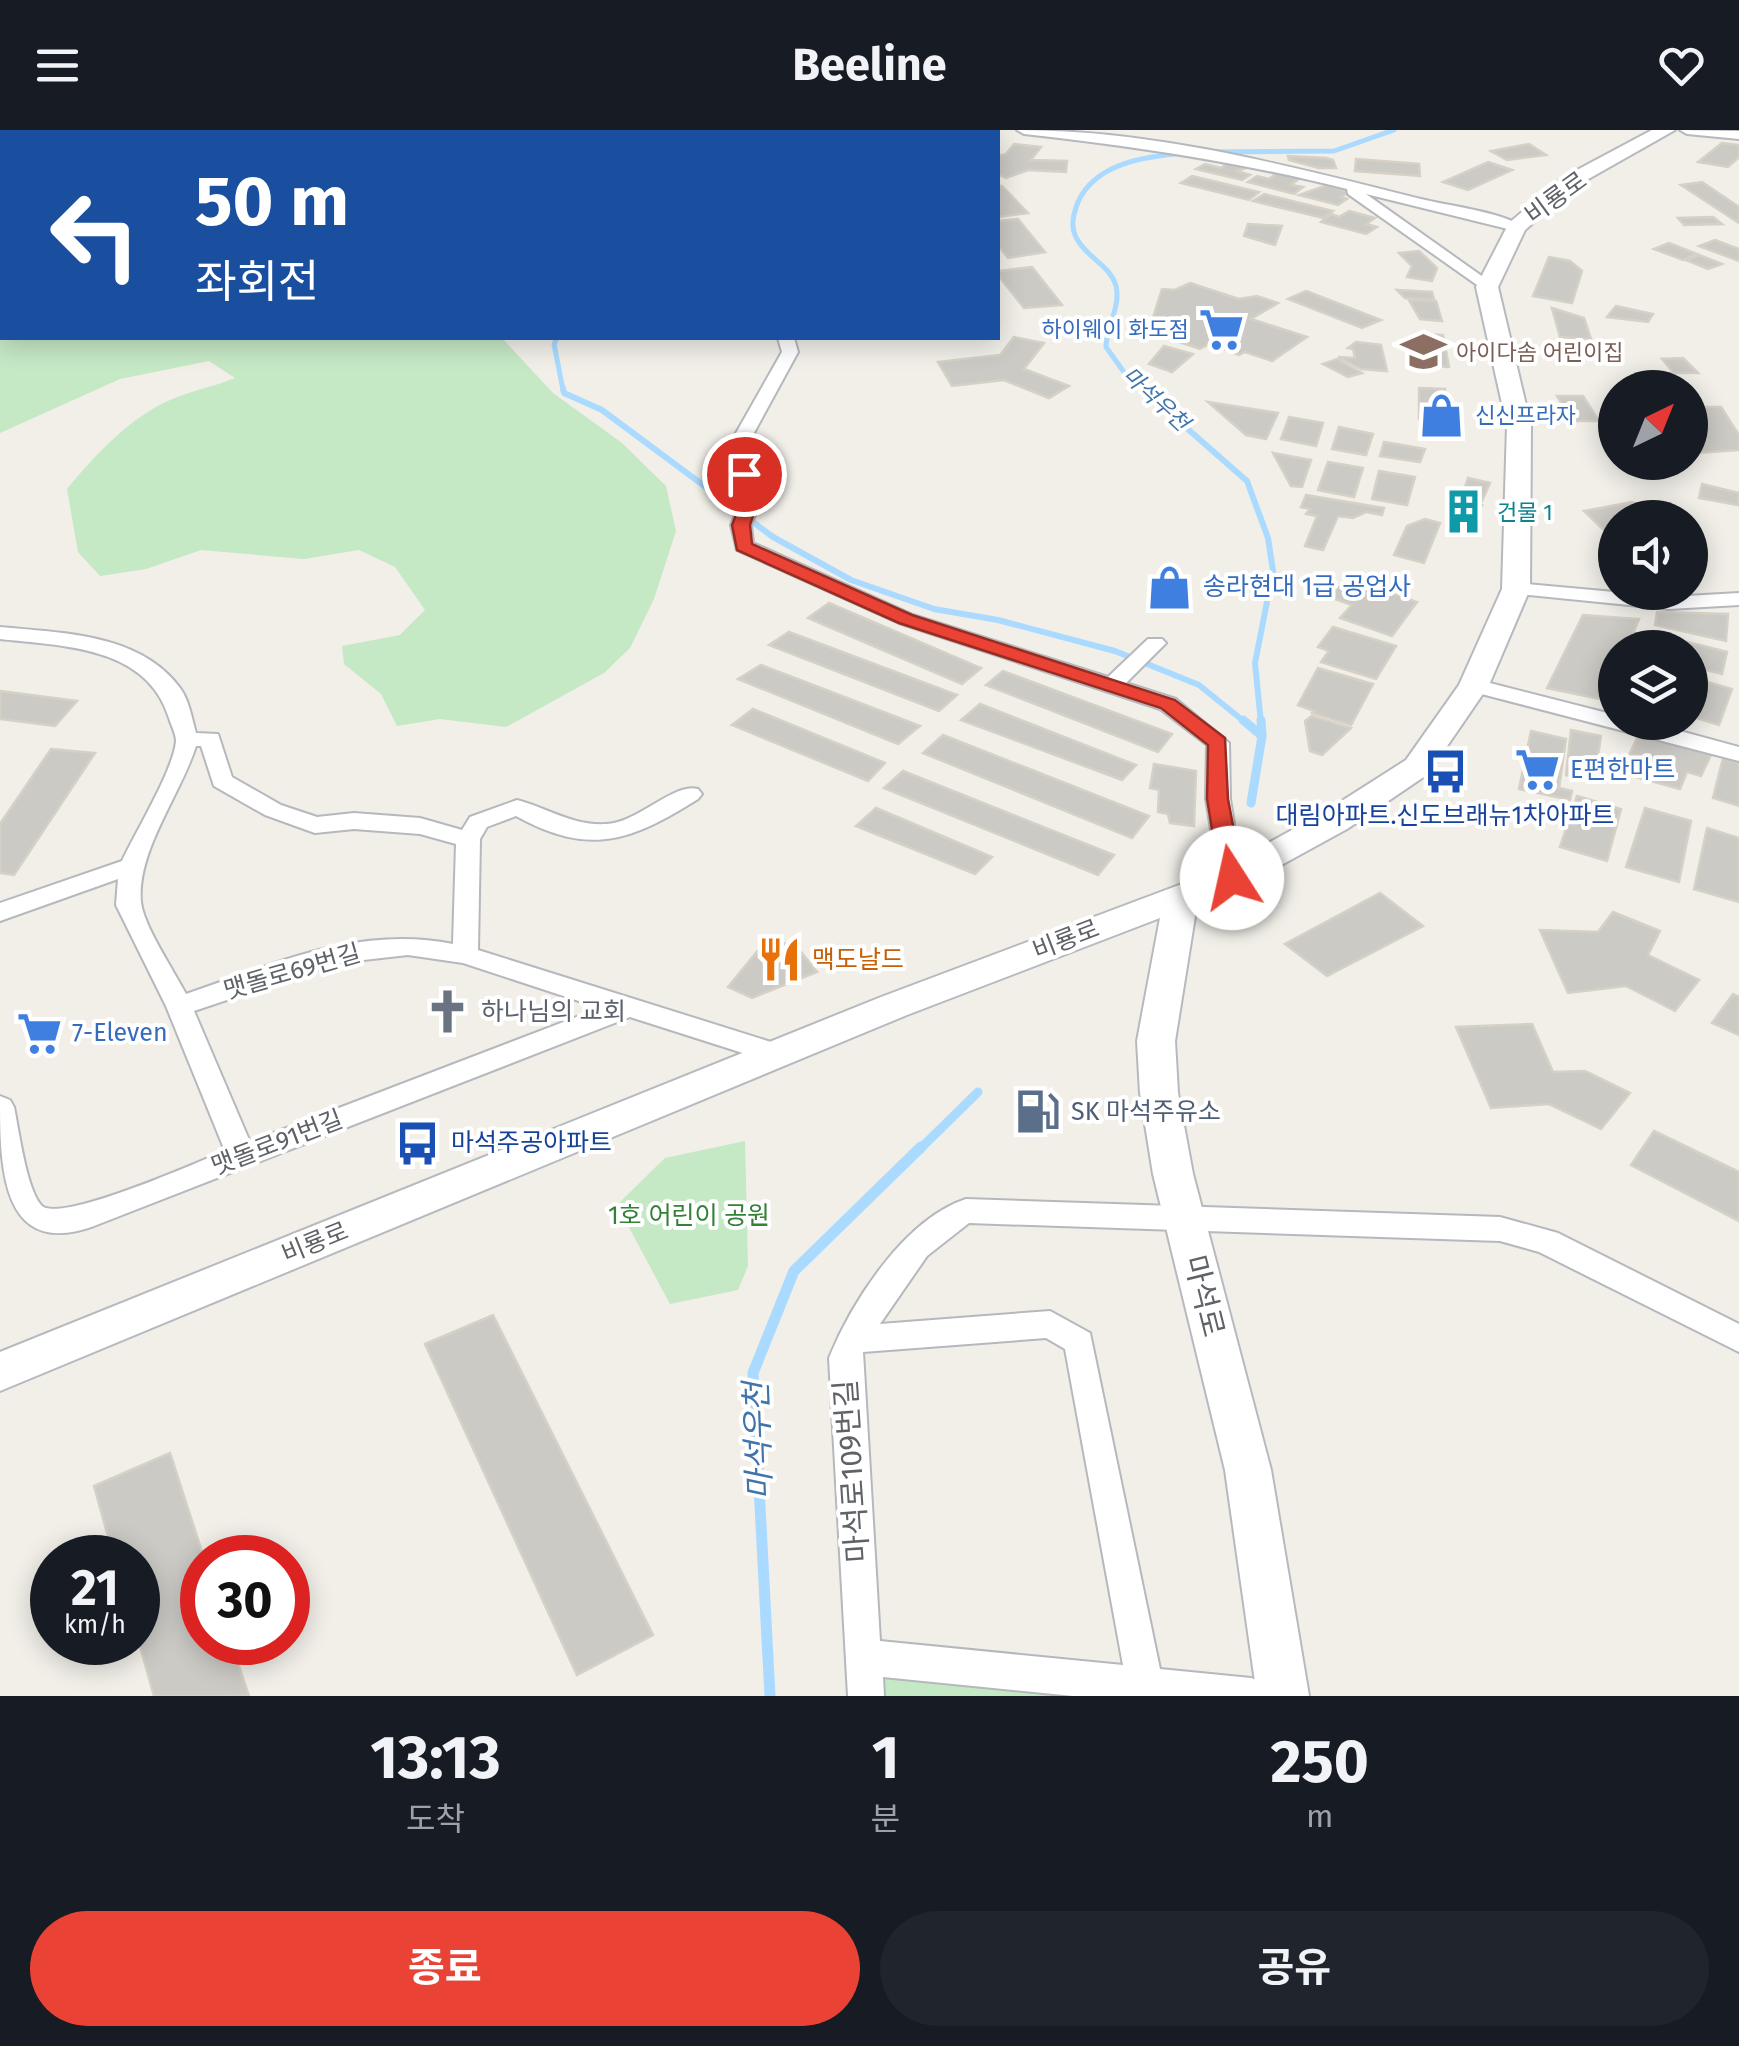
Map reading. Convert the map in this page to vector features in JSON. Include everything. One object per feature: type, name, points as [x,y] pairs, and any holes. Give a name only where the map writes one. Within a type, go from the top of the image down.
[{"type":"main road","name":"비룡로","points":[[0,1372],[776,1054],[1232,878],[1335,821],[1417,766],[1474,685],[1516,589],[1518,426],[1487,287],[1516,227],[1569,182],[1666,130]]},
{"type":"main road","name":"마석로","points":[[1182,896],[1156,1041],[1158,1093],[1183,1216],[1248,1470],[1284,1696]]},
{"type":"street","points":[[1024,130],[1205,142]]},
{"type":"street","points":[[1687,130],[1739,135]]},
{"type":"street","points":[[1160,137],[1516,227]]},
{"type":"street","points":[[1347,184],[1400,228],[1487,287]]},
{"type":"street","points":[[787,340],[790,352],[740,442],[744,546],[906,619],[1136,662],[1168,704],[1218,742],[1218,799],[1232,878]]},
{"type":"street","points":[[1516,589],[1669,603],[1739,599]]},
{"type":"street","points":[[0,634],[94,643],[146,668],[172,692],[187,740],[176,774],[131,866],[128,905],[180,1006],[242,1157]]},
{"type":"street","points":[[1474,685],[1598,717]]},
{"type":"street","points":[[187,740],[210,739],[222,781],[272,810],[314,824],[354,821],[420,826],[468,839]]},
{"type":"street","points":[[1686,740],[1739,754]]},
{"type":"street","points":[[466,955],[468,839],[478,822],[517,807],[541,822],[596,834],[636,826],[690,794]]},
{"type":"street","points":[[0,912],[131,866]]},
{"type":"street","name":"맷돌로69번길","points":[[180,1006],[342,954],[388,946],[430,948],[466,955],[776,1054]]},
{"type":"street","name":"맷돌로91번길","points":[[0,1107],[7,1177],[29,1212],[44,1221],[84,1218],[626,1008]]},
{"type":"street","name":"마석로109번길","points":[[866,1696],[845,1358],[852,1340],[929,1230],[948,1217],[966,1211],[1183,1216]]},
{"type":"street","points":[[1183,1216],[1500,1229],[1546,1242],[1739,1339]]},
{"type":"street","points":[[852,1340],[1050,1324],[1079,1342],[1145,1686]]},
{"type":"street","points":[[863,1657],[1251,1696]]},
{"type":"green space","points":[[0,340],[504,340],[553,393],[622,443],[666,486],[676,531],[654,599],[630,648],[604,673],[506,727],[440,719],[397,726],[381,694],[344,664],[342,646],[400,635],[425,610],[395,567],[359,550],[304,559],[201,550],[146,569],[100,576],[78,552],[67,489],[102,449],[159,405],[235,378],[209,361],[120,379],[0,433]]},
{"type":"green space","name":"1호 어린이 공원","points":[[745,1141],[748,1266],[738,1290],[670,1304],[617,1205],[665,1158]]},
{"type":"green space","points":[[890,1672],[1133,1696],[873,1696],[872,1684]]},
{"type":"building","points":[[1722,143],[1739,145],[1739,157],[1728,167],[1698,162]]},
{"type":"building","points":[[1014,144],[1041,147],[1031,160],[1067,161],[1066,172],[1028,170],[1006,178],[1000,175],[1000,156]]},
{"type":"building","points":[[1529,144],[1546,155],[1507,160],[1491,151]]},
{"type":"building","points":[[1288,156],[1326,158],[1333,160],[1336,168],[1319,168],[1289,160]]},
{"type":"building","points":[[1356,159],[1419,164],[1420,176],[1355,171]]},
{"type":"building","points":[[1229,162],[1249,167],[1237,171],[1250,175],[1242,180],[1196,169],[1205,164],[1221,168]]},
{"type":"building","points":[[1488,162],[1512,170],[1468,190],[1443,182]]},
{"type":"building","points":[[1278,172],[1300,178],[1291,185],[1303,187],[1294,194],[1248,182],[1257,176],[1269,179]]},
{"type":"building","points":[[1192,176],[1259,192],[1249,200],[1181,183]]},
{"type":"building","points":[[1702,182],[1739,207],[1739,223],[1681,185]]},
{"type":"building","points":[[1327,185],[1349,192],[1341,197],[1347,199],[1338,205],[1299,195]]},
{"type":"building","points":[[1000,186],[1002,186],[1028,213],[1000,217]]},
{"type":"building","points":[[1264,194],[1333,211],[1323,218],[1253,201]]},
{"type":"building","points":[[1349,211],[1375,218],[1366,224],[1377,227],[1366,234],[1321,222],[1331,214],[1339,217]]},
{"type":"building","points":[[1713,217],[1722,224],[1684,225],[1678,218]]},
{"type":"building","points":[[1018,219],[1045,252],[1008,258],[1000,248],[1000,221]]},
{"type":"building","points":[[1248,224],[1282,226],[1275,245],[1244,236]]},
{"type":"building","points":[[1715,240],[1739,249],[1739,261],[1699,246]]},
{"type":"building","points":[[1669,243],[1697,254],[1683,260],[1654,249]]},
{"type":"building","points":[[1419,251],[1437,268],[1432,281],[1407,277],[1412,266],[1399,253]]},
{"type":"building","points":[[1699,255],[1722,264],[1708,269],[1686,260]]},
{"type":"building","points":[[1549,257],[1570,261],[1582,271],[1572,303],[1533,296]]},
{"type":"building","points":[[1032,267],[1062,305],[1024,308],[1000,278],[1000,271]]},
{"type":"building","points":[[1190,283],[1239,299],[1257,296],[1278,303],[1251,319],[1307,337],[1272,361],[1209,344],[1200,349],[1170,339],[1179,334],[1152,321],[1162,289],[1175,290]]},
{"type":"building","points":[[1397,290],[1432,292],[1434,300],[1405,298]]},
{"type":"building","points":[[1306,291],[1381,320],[1362,328],[1288,299]]},
{"type":"building","points":[[1409,300],[1436,301],[1442,321],[1420,319]]},
{"type":"building","points":[[1616,306],[1653,314],[1648,322],[1607,317]]},
{"type":"building","points":[[1552,308],[1584,318],[1591,339],[1560,337]]},
{"type":"building","points":[[1416,334],[1443,335],[1449,367],[1414,365],[1413,354],[1419,355]]},
{"type":"building","points":[[1014,337],[1044,343],[1024,369],[1069,386],[1049,398],[1004,380],[952,386],[938,362],[1000,355]]},
{"type":"building","points":[[1356,342],[1381,345],[1387,371],[1361,369],[1338,357],[1355,358],[1353,349],[1348,348]]},
{"type":"building","points":[[1164,346],[1193,354],[1172,372],[1149,364]]},
{"type":"building","points":[[1683,358],[1695,370],[1671,370],[1662,359]]},
{"type":"building","points":[[1337,359],[1362,373],[1348,377],[1323,364]]},
{"type":"building","points":[[1419,388],[1445,389],[1446,421],[1419,419]]},
{"type":"building","points":[[1557,396],[1583,396],[1598,419],[1573,421]]},
{"type":"building","points":[[1208,402],[1278,413],[1266,439],[1246,435]]},
{"type":"building","points":[[1708,407],[1721,407],[1739,435],[1739,450],[1708,452]]},
{"type":"building","points":[[1289,417],[1323,423],[1316,446],[1281,439]]},
{"type":"building","points":[[1339,427],[1373,434],[1366,455],[1332,449]]},
{"type":"building","points":[[1384,442],[1425,449],[1420,462],[1380,456]]},
{"type":"building","points":[[1273,453],[1311,460],[1302,487],[1291,486]]},
{"type":"building","points":[[1328,462],[1363,468],[1354,497],[1318,490]]},
{"type":"building","points":[[1379,471],[1415,477],[1407,505],[1372,499]]},
{"type":"building","points":[[1468,478],[1490,483],[1482,501],[1462,496]]},
{"type":"building","points":[[1702,484],[1739,493],[1738,505],[1699,498]]},
{"type":"building","points":[[1306,495],[1384,508],[1382,515],[1366,512],[1353,518],[1338,516],[1323,550],[1305,546],[1317,516],[1306,514],[1310,509],[1301,507]]},
{"type":"building","name":"건물 1","points":[[1455,502],[1482,505],[1473,524],[1447,519]]},
{"type":"building","points":[[1598,508],[1598,524],[1584,511]]},
{"type":"building","points":[[1425,519],[1440,523],[1424,563],[1394,555],[1407,526]]},
{"type":"building","points":[[1367,584],[1417,602],[1392,636],[1340,618],[1352,605],[1329,597],[1338,587],[1358,595]]},
{"type":"building","points":[[829,603],[981,668],[962,684],[808,618]]},
{"type":"building","points":[[1657,612],[1728,614],[1726,641],[1708,637],[1708,630],[1655,625]]},
{"type":"building","points":[[1583,615],[1639,619],[1634,630],[1598,630],[1598,699],[1547,688]]},
{"type":"building","points":[[1333,627],[1396,646],[1376,679],[1321,662],[1329,651],[1318,647]]},
{"type":"building","points":[[789,632],[957,695],[939,711],[769,645]]},
{"type":"building","points":[[1708,647],[1727,652],[1722,674],[1708,670]]},
{"type":"building","points":[[761,665],[920,726],[898,744],[738,679]]},
{"type":"building","points":[[1318,668],[1373,684],[1351,725],[1298,705]]},
{"type":"building","points":[[1003,671],[1172,734],[1158,752],[986,685]]},
{"type":"building","points":[[1708,682],[1732,689],[1719,725],[1708,722]]},
{"type":"building","points":[[0,691],[77,701],[55,726],[0,719]]},
{"type":"building","points":[[980,704],[1136,765],[1122,780],[961,720]]},
{"type":"building","points":[[753,709],[885,763],[868,781],[732,725]]},
{"type":"building","points":[[1312,716],[1351,728],[1322,755],[1310,751],[1305,721]]},
{"type":"building","points":[[1571,730],[1598,735],[1598,756],[1620,763],[1620,774],[1597,768],[1593,781],[1566,775]]},
{"type":"building","points":[[1531,731],[1566,739],[1559,788],[1572,791],[1570,800],[1519,789]]},
{"type":"building","points":[[943,735],[1149,816],[1132,838],[923,753]]},
{"type":"building","points":[[1636,740],[1660,740],[1711,755],[1701,776],[1687,772],[1680,789],[1632,776],[1639,759],[1629,755]]},
{"type":"building","points":[[51,749],[95,753],[14,875],[0,873],[0,824]]},
{"type":"building","points":[[1723,758],[1739,763],[1739,806],[1713,798]]},
{"type":"building","points":[[1154,764],[1196,771],[1194,826],[1170,823],[1168,814],[1158,812],[1159,790],[1150,788]]},
{"type":"building","points":[[903,771],[1114,855],[1098,875],[884,788]]},
{"type":"building","points":[[1577,796],[1621,809],[1607,861],[1560,847]]},
{"type":"building","points":[[876,808],[992,857],[975,874],[856,826]]},
{"type":"building","points":[[1645,808],[1691,821],[1679,882],[1626,867]]},
{"type":"building","points":[[1707,828],[1739,838],[1739,902],[1694,889]]},
{"type":"building","points":[[1380,893],[1423,926],[1327,976],[1285,944]]},
{"type":"building","points":[[1613,912],[1660,931],[1648,955],[1699,980],[1675,1011],[1626,986],[1568,993],[1540,930],[1598,932]]},
{"type":"building","name":"맥도날드","points":[[768,938],[798,948],[817,972],[752,998],[728,987]]},
{"type":"building","points":[[1733,994],[1739,997],[1739,1035],[1712,1023]]},
{"type":"building","points":[[1532,1024],[1553,1072],[1585,1071],[1630,1093],[1601,1129],[1549,1104],[1491,1108],[1456,1027]]},
{"type":"building","points":[[1654,1131],[1739,1172],[1739,1221],[1631,1165]]},
{"type":"building","points":[[493,1315],[653,1635],[577,1675],[425,1344]]},
{"type":"building","points":[[170,1453],[197,1535],[180,1535],[180,1665],[239,1665],[249,1696],[154,1696],[145,1665],[160,1665],[160,1535],[108,1535],[94,1486]]},
{"type":"waterway","name":"마석우천","points":[[1206,152],[1334,151],[1394,130]]},
{"type":"waterway","name":"마석우천","points":[[1144,390],[1126,375],[1106,347],[1117,302],[1116,286],[1109,272],[1077,239],[1074,216],[1086,189],[1110,170],[1140,159],[1186,153]]},
{"type":"waterway","points":[[556,340],[563,390]]},
{"type":"waterway","points":[[563,388],[564,393],[602,410],[773,537],[851,580],[934,609],[998,620],[1115,651],[1199,685],[1246,723]]},
{"type":"waterway","name":"마석우천","points":[[1141,388],[1247,481],[1268,538],[1273,571],[1255,663],[1261,723]]},
{"type":"waterway","points":[[1243,720],[1262,736]]},
{"type":"waterway","name":"마석우천","points":[[1261,720],[1262,736]]},
{"type":"waterway","name":"마석우천","points":[[1251,803],[1262,736]]},
{"type":"waterway","name":"마석우천","points":[[919,1150],[978,1092]]},
{"type":"waterway","name":"마석우천","points":[[770,1696],[753,1373],[794,1271],[921,1147]]},
{"type":"place","name":"하이웨이 화도점","points":[[1222,329]]},
{"type":"place","name":"아이다솜 어린이집","points":[[1423,352]]},
{"type":"place","name":"신신프라자","points":[[1442,415]]},
{"type":"place","name":"건물 1","points":[[1464,512]]},
{"type":"place","name":"송라현대 1급 공업사","points":[[1170,587]]},
{"type":"place","name":"E편한마트","points":[[1537,770]]},
{"type":"place","name":"대림아파트.신도브래뉴1차아파트","points":[[1445,772]]},
{"type":"place","name":"맥도날드","points":[[779,960]]},
{"type":"place","name":"하나님의 교회","points":[[448,1012]]},
{"type":"place","name":"7-Eleven","points":[[39,1033]]},
{"type":"place","name":"SK 마석주유소","points":[[1038,1112]]},
{"type":"place","name":"마석주공아파트","points":[[418,1143]]},
{"type":"route","points":[[744,474],[748,507],[741,525],[744,546],[906,619],[1168,704],[1218,742],[1218,799],[1232,878]]}]
